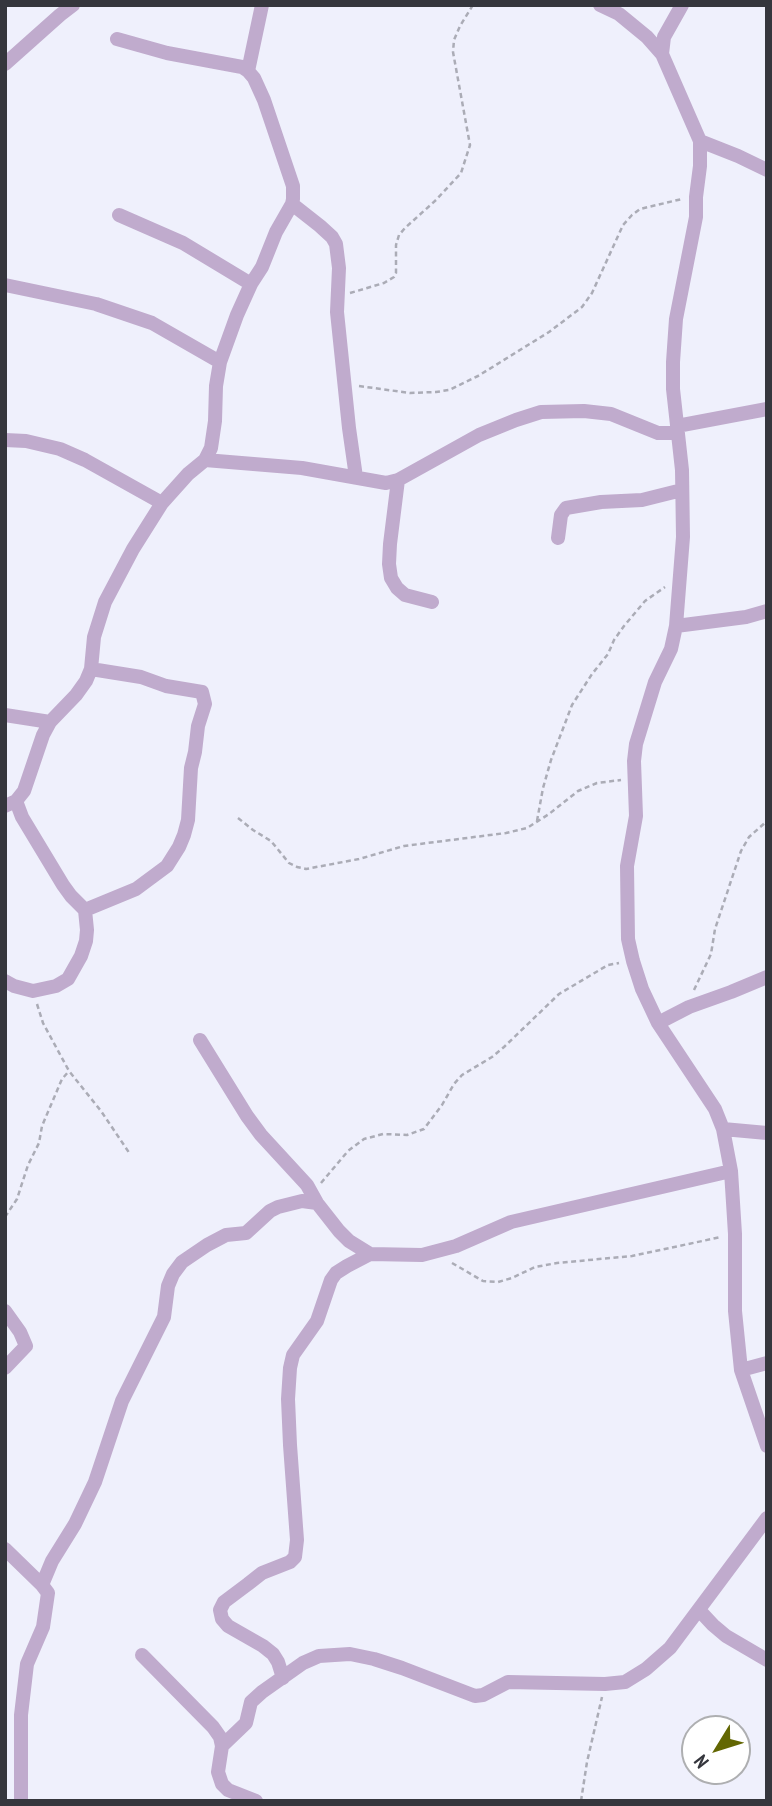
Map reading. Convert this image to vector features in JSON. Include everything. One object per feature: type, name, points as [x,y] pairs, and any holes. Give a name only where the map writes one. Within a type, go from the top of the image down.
[{"type":"street","points":[[5,64],[73,5]]},
{"type":"street","points":[[248,71],[262,5]]},
{"type":"street","points":[[600,5],[619,14],[647,37],[662,54],[700,141],[694,230],[676,319],[673,389],[682,460],[683,537],[676,626],[671,649],[654,682],[636,744],[636,816],[626,888],[628,939],[642,989],[658,1023],[715,1109],[723,1129],[731,1171],[735,1234],[735,1311],[741,1370],[767,1446]]},
{"type":"street","points":[[662,54],[664,37],[682,5]]},
{"type":"street","points":[[5,981],[33,991],[57,986],[68,979],[81,957],[87,930],[85,910],[71,897],[22,817],[10,803],[24,791],[39,744],[50,722],[86,681],[91,669],[94,637],[105,602],[133,548],[162,503],[188,474],[205,460],[211,448],[220,362],[251,284],[292,204],[293,187],[264,100],[248,71],[242,67],[167,53],[117,39]]},
{"type":"street","points":[[700,141],[767,170]]},
{"type":"street","points":[[292,204],[320,226],[336,244],[339,268],[337,312],[356,477]]},
{"type":"street","points":[[119,215],[183,243],[251,284]]},
{"type":"street","points":[[5,285],[96,304],[152,323],[220,362]]},
{"type":"street","points":[[205,460],[302,468],[386,483],[398,480],[479,435],[541,412],[584,411],[611,414],[659,433],[767,409]]},
{"type":"street","points":[[5,440],[26,441],[60,449],[162,503]]},
{"type":"street","points":[[398,480],[390,544],[391,578],[405,595],[432,602]]},
{"type":"street","points":[[558,538],[561,515],[566,508],[601,502],[642,500],[682,490]]},
{"type":"street","points":[[676,626],[767,611]]},
{"type":"street","points":[[85,910],[136,888],[163,869],[172,858],[184,835],[188,820],[191,768],[198,726],[205,704],[202,692],[141,677],[91,669]]},
{"type":"street","points":[[5,715],[50,722]]},
{"type":"street","points":[[658,1023],[689,1007],[767,977]]},
{"type":"street","points":[[200,1040],[254,1125],[315,1198],[327,1217],[349,1241],[370,1254]]},
{"type":"street","points":[[723,1129],[767,1133]]},
{"type":"street","points":[[283,1678],[278,1662],[272,1654],[228,1626],[222,1619],[220,1610],[224,1602],[262,1573],[290,1562],[295,1557],[297,1540],[288,1399],[290,1368],[293,1355],[317,1321],[336,1273],[370,1254],[422,1255],[456,1246],[511,1222],[731,1171]]},
{"type":"street","points":[[42,1585],[52,1560],[75,1524],[95,1482],[122,1401],[164,1317],[168,1286],[177,1268],[197,1251],[226,1235],[246,1233],[270,1211],[315,1198]]},
{"type":"street","points":[[5,1311],[26,1346],[5,1368]]},
{"type":"street","points":[[741,1370],[767,1363]]},
{"type":"street","points":[[222,1746],[246,1724],[251,1702],[303,1663],[319,1656],[350,1654],[402,1668],[475,1696],[483,1695],[508,1682],[625,1682],[646,1670],[670,1648],[767,1518]]},
{"type":"street","points":[[5,1549],[48,1593],[43,1627],[27,1664],[21,1715],[21,1801]]},
{"type":"street","points":[[699,1610],[726,1636],[767,1660]]},
{"type":"street","points":[[142,1654],[220,1737],[222,1746],[218,1772],[222,1784],[228,1790],[256,1801]]},
{"type":"path","points":[[338,297],[384,283],[394,277],[399,235],[461,173],[470,145],[453,52],[454,40],[473,5]]},
{"type":"path","points":[[345,383],[410,393],[436,392],[449,390],[478,376],[549,332],[582,307],[592,293],[623,225],[632,215],[640,209],[696,197]]},
{"type":"path","points":[[537,822],[551,760],[572,705],[608,654],[614,640],[645,601],[680,579]]},
{"type":"path","points":[[237,818],[271,841],[289,863],[306,869],[359,859],[404,846],[527,828],[586,787],[635,779]]},
{"type":"path","points":[[689,1007],[696,982],[711,954],[713,937],[741,851],[749,837],[767,821]]},
{"type":"path","points":[[315,1198],[348,1151],[364,1139],[383,1133],[407,1135],[424,1129],[462,1075],[504,1047],[559,994],[608,965],[633,961]]},
{"type":"path","points":[[33,991],[43,1023],[69,1071],[130,1154]]},
{"type":"path","points":[[5,1217],[17,1199],[42,1126],[62,1079],[69,1071]]},
{"type":"path","points":[[434,1252],[483,1281],[498,1282],[535,1267],[556,1262],[632,1256],[735,1234]]},
{"type":"path","points":[[581,1801],[605,1684]]}]
